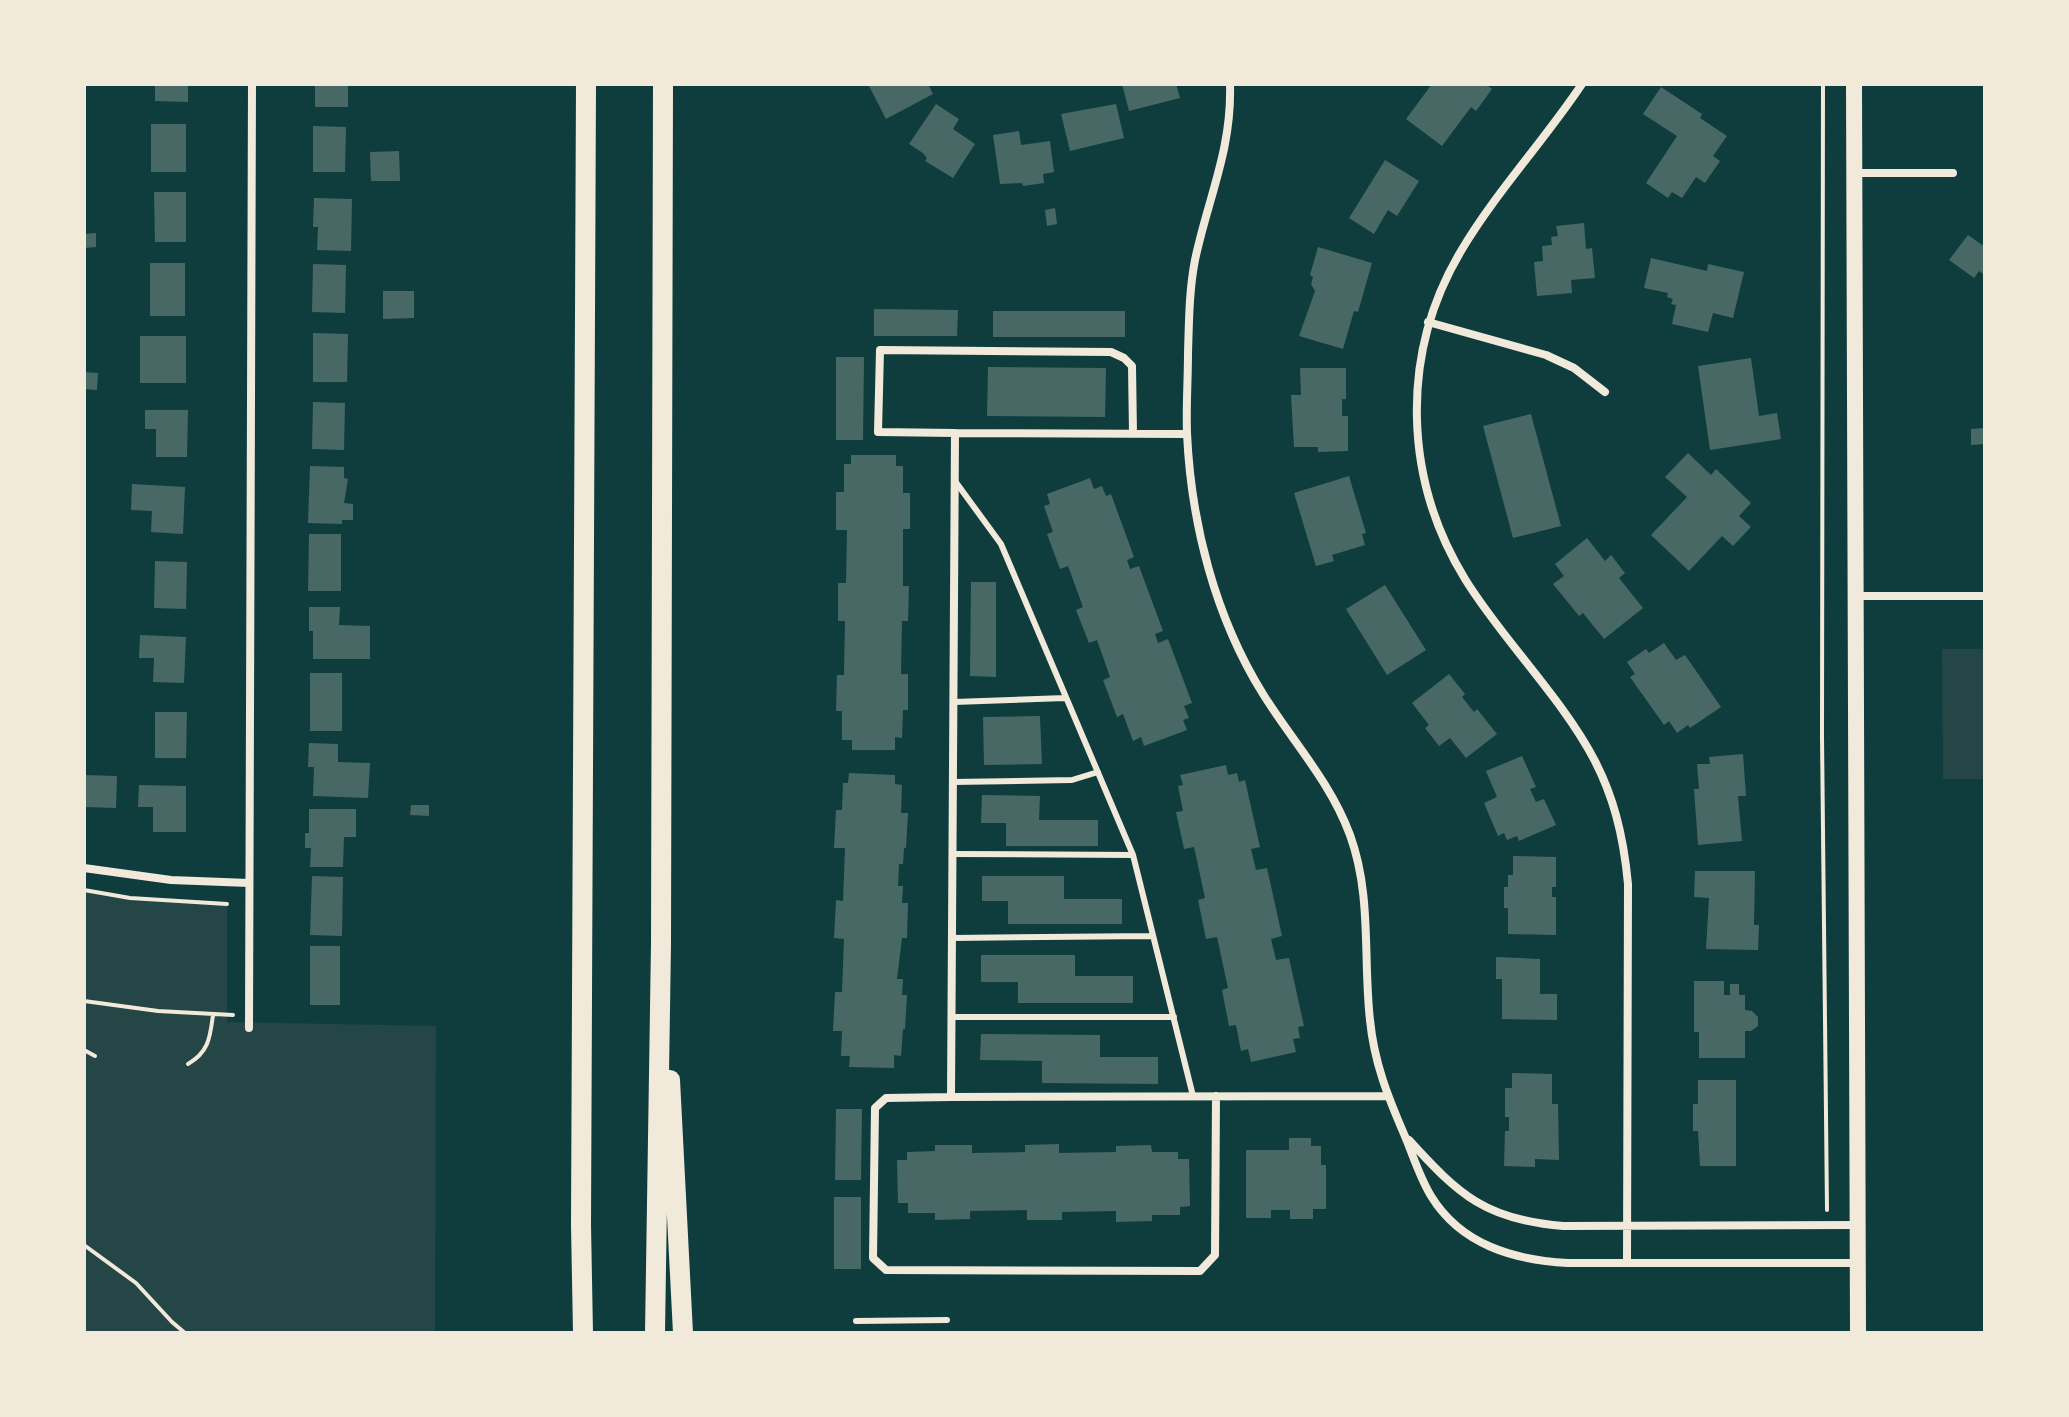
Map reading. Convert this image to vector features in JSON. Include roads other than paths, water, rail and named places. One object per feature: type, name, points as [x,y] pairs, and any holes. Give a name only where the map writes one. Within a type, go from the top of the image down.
[{"type":"highway","points":[[583,1333],[586,84]]},
{"type":"highway","points":[[655,1333],[661,944],[663,84]]},
{"type":"highway","points":[[661,944],[683,1333]]},
{"type":"highway","points":[[572,1333],[581,1225]]},
{"type":"main road","points":[[1854,84],[1858,1333]]},
{"type":"street","points":[[249,1028],[252,84]]},
{"type":"street","points":[[1230,84],[1228,133],[1222,166],[1199,240],[1191,279],[1187,434],[1201,537],[1224,615],[1262,693],[1323,778],[1355,852],[1364,899],[1370,1020],[1378,1069],[1386,1096],[1434,1201],[1454,1224],[1476,1241],[1500,1252],[1533,1261],[1858,1263]]},
{"type":"street","points":[[1582,84],[1474,230],[1451,270],[1428,322],[1419,372],[1416,419],[1422,473],[1437,522],[1459,568],[1484,608],[1584,739],[1607,783],[1621,826],[1628,884],[1627,1263]]},
{"type":"street","points":[[1854,173],[1953,173]]},
{"type":"street","points":[[1428,322],[1546,355],[1574,368],[1605,392]]},
{"type":"street","points":[[1133,434],[1132,366],[1111,352],[880,350],[878,432],[955,433],[1133,434],[1187,434]]},
{"type":"street","points":[[951,1097],[955,433]]},
{"type":"street","points":[[1854,596],[1985,596]]},
{"type":"street","points":[[84,868],[156,879],[249,883]]},
{"type":"street","points":[[1216,1096],[1215,1255],[1200,1271],[886,1270],[873,1258],[875,1108],[886,1098],[1193,1096],[1216,1096],[1386,1096]]},
{"type":"street","points":[[1405,1136],[1441,1175],[1469,1197],[1495,1213],[1523,1222],[1858,1225]]},
{"type":"lane","points":[[955,481],[1001,544],[1133,855],[1193,1096]]},
{"type":"lane","points":[[954,702],[1065,698]]},
{"type":"lane","points":[[953,782],[1072,780],[1098,772]]},
{"type":"lane","points":[[953,854],[1133,855]]},
{"type":"lane","points":[[952,938],[1153,936]]},
{"type":"lane","points":[[952,1017],[1174,1017]]},
{"type":"lane","points":[[856,1321],[947,1320]]}]
